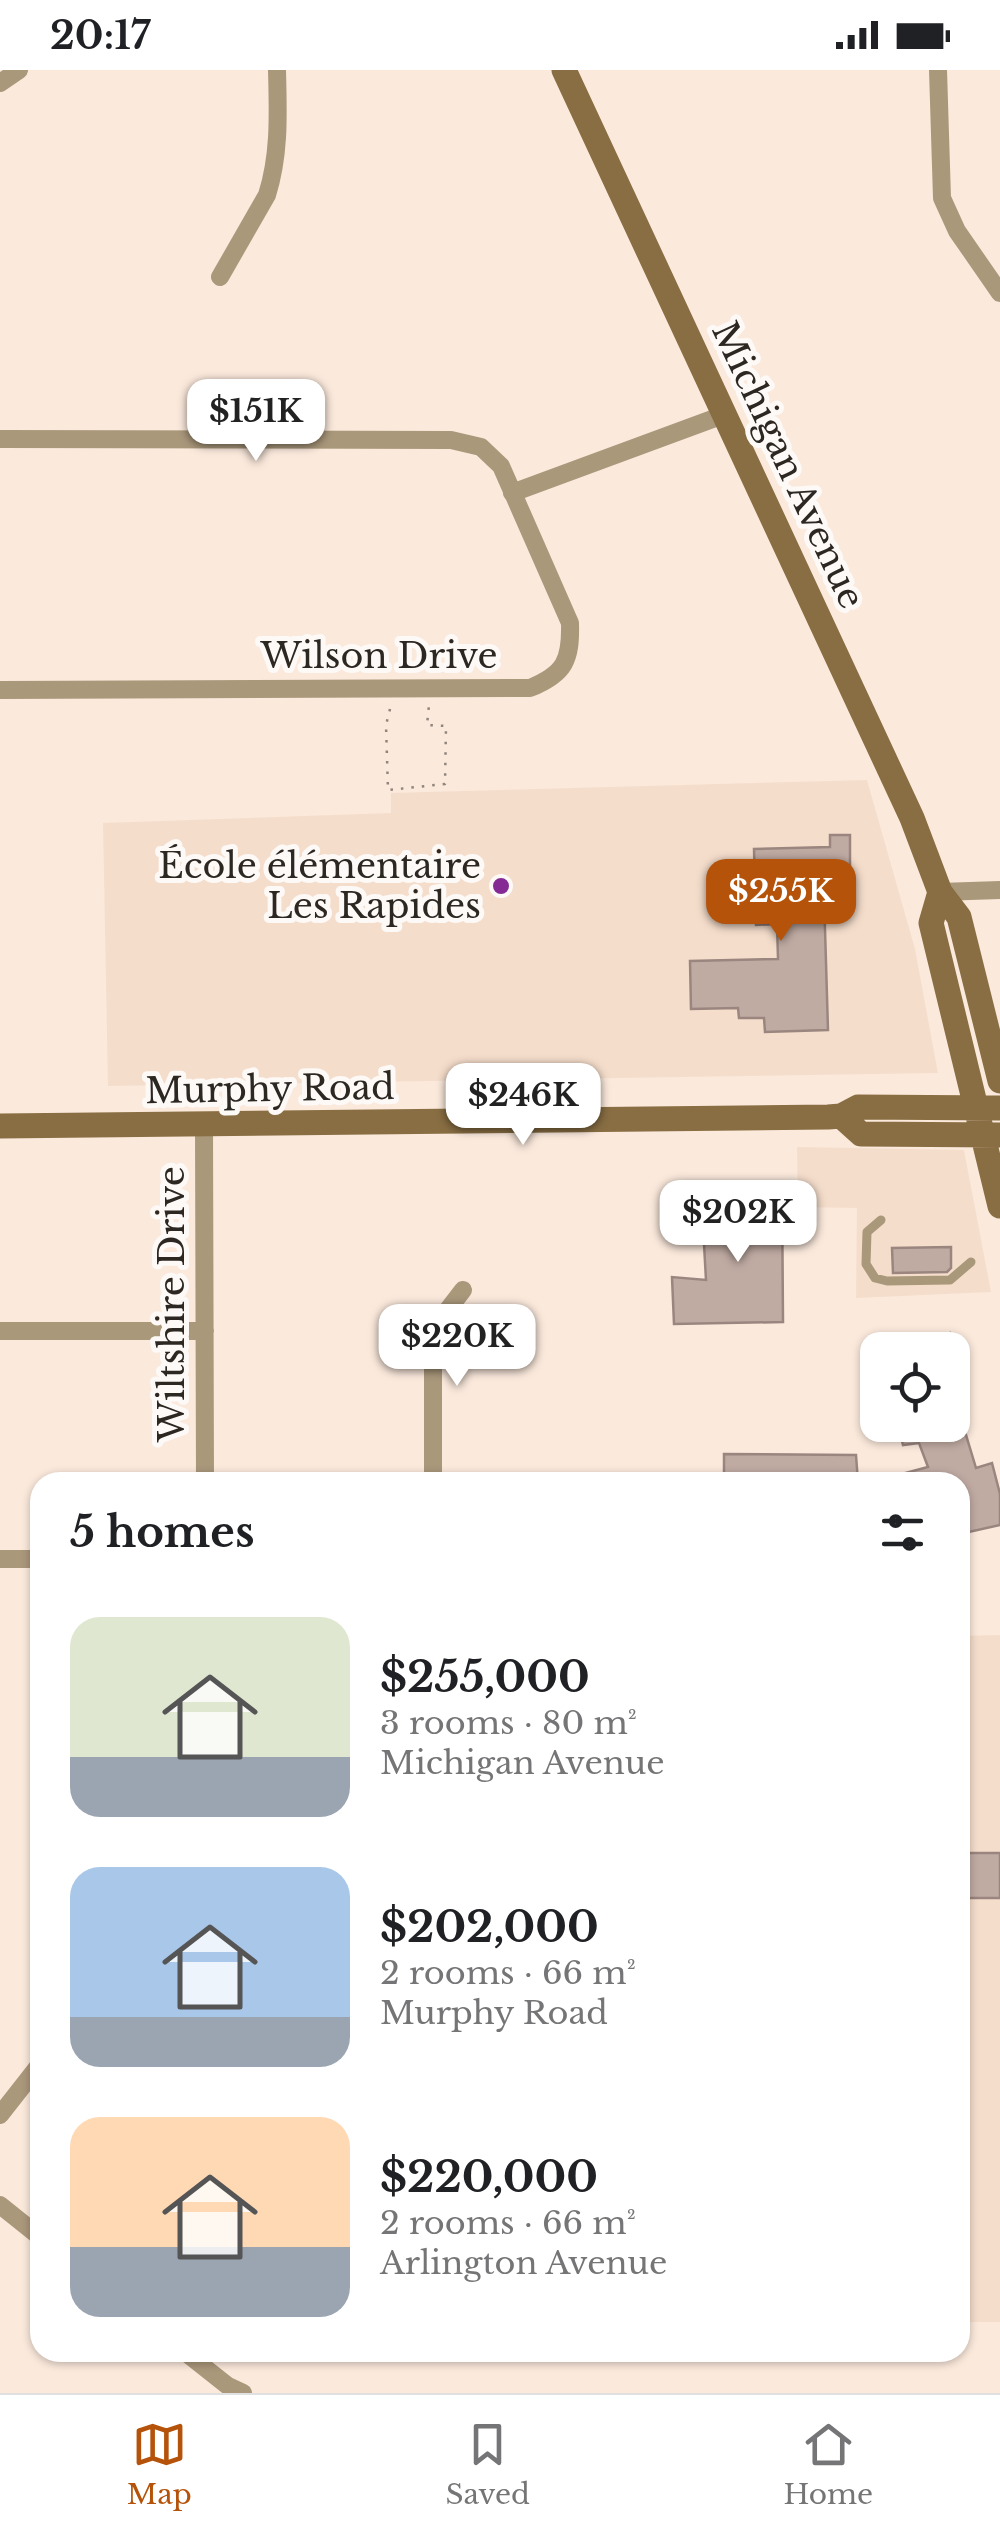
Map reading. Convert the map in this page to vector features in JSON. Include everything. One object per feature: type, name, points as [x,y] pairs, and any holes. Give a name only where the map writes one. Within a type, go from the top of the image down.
[{"type":"main road","name":"Michigan Avenue","points":[[564,70],[912,818],[940,892],[959,917],[1000,1082]]},
{"type":"main road","name":"Michigan Avenue","points":[[940,892],[932,923],[988,1108],[1000,1206]]},
{"type":"main road","name":"Murphy Road","points":[[0,1126],[841,1116],[858,1107],[988,1108]]},
{"type":"main road","name":"Murphy Road","points":[[841,1116],[861,1134],[990,1135]]},
{"type":"street","points":[[0,83],[20,70]]},
{"type":"street","points":[[220,277],[272,181],[278,150],[277,70]]},
{"type":"street","points":[[938,70],[942,198],[957,231],[997,281]]},
{"type":"street","points":[[512,493],[726,414]]},
{"type":"street","name":"Wilson Drive","points":[[0,440],[451,440],[481,447],[492,454],[512,493],[570,623],[571,643],[564,665],[553,678],[530,688],[0,690]]},
{"type":"street","points":[[940,892],[1000,890]]},
{"type":"street","name":"Wiltshire Drive","points":[[204,1125],[205,1472]]},
{"type":"street","points":[[434,1472],[433,1329],[463,1290]]},
{"type":"street","points":[[0,1331],[205,1331]]},
{"type":"street","points":[[0,1559],[30,1559]]},
{"type":"street","points":[[0,2116],[30,2077]]},
{"type":"street","points":[[0,2205],[30,2229]]},
{"type":"street","points":[[198,2362],[243,2393]]},
{"type":"lane","points":[[881,1220],[866,1232],[866,1264],[875,1278],[950,1280],[972,1262]]},
{"type":"path","points":[[396,688],[386,725],[388,790],[445,784],[446,726],[426,726],[431,688]]},
{"type":"shaded area","name":"École élémentaire Les Rapides","points":[[867,780],[915,949],[938,1073],[108,1086],[103,823],[391,813],[391,793]]},
{"type":"shaded area","points":[[797,1147],[964,1150],[991,1292],[856,1298],[857,1208],[798,1207]]},
{"type":"shaded area","points":[[1000,1635],[1000,2322],[970,2322],[970,1636]]},
{"type":"building","points":[[830,835],[850,835],[850,866],[830,867],[831,895],[824,895],[828,1030],[765,1032],[764,1018],[739,1018],[738,1008],[691,1009],[690,961],[778,959],[777,924],[756,925],[754,849],[830,847]]},
{"type":"building","points":[[745,1185],[782,1185],[783,1322],[674,1324],[672,1277],[706,1280],[702,1208],[746,1211]]},
{"type":"building","points":[[951,1247],[951,1268],[947,1272],[893,1273],[892,1248]]},
{"type":"building","points":[[902,1442],[968,1442],[976,1468],[992,1463],[1000,1494],[1000,1525],[970,1532],[970,1472],[909,1472],[928,1467],[919,1443]]},
{"type":"building","points":[[724,1454],[856,1455],[857,1472],[724,1472]]},
{"type":"building","points":[[970,1853],[1000,1853],[1000,1898],[970,1898]]},
{"type":"place","name":"École élémentaire Les Rapides","points":[[501,886]]}]
